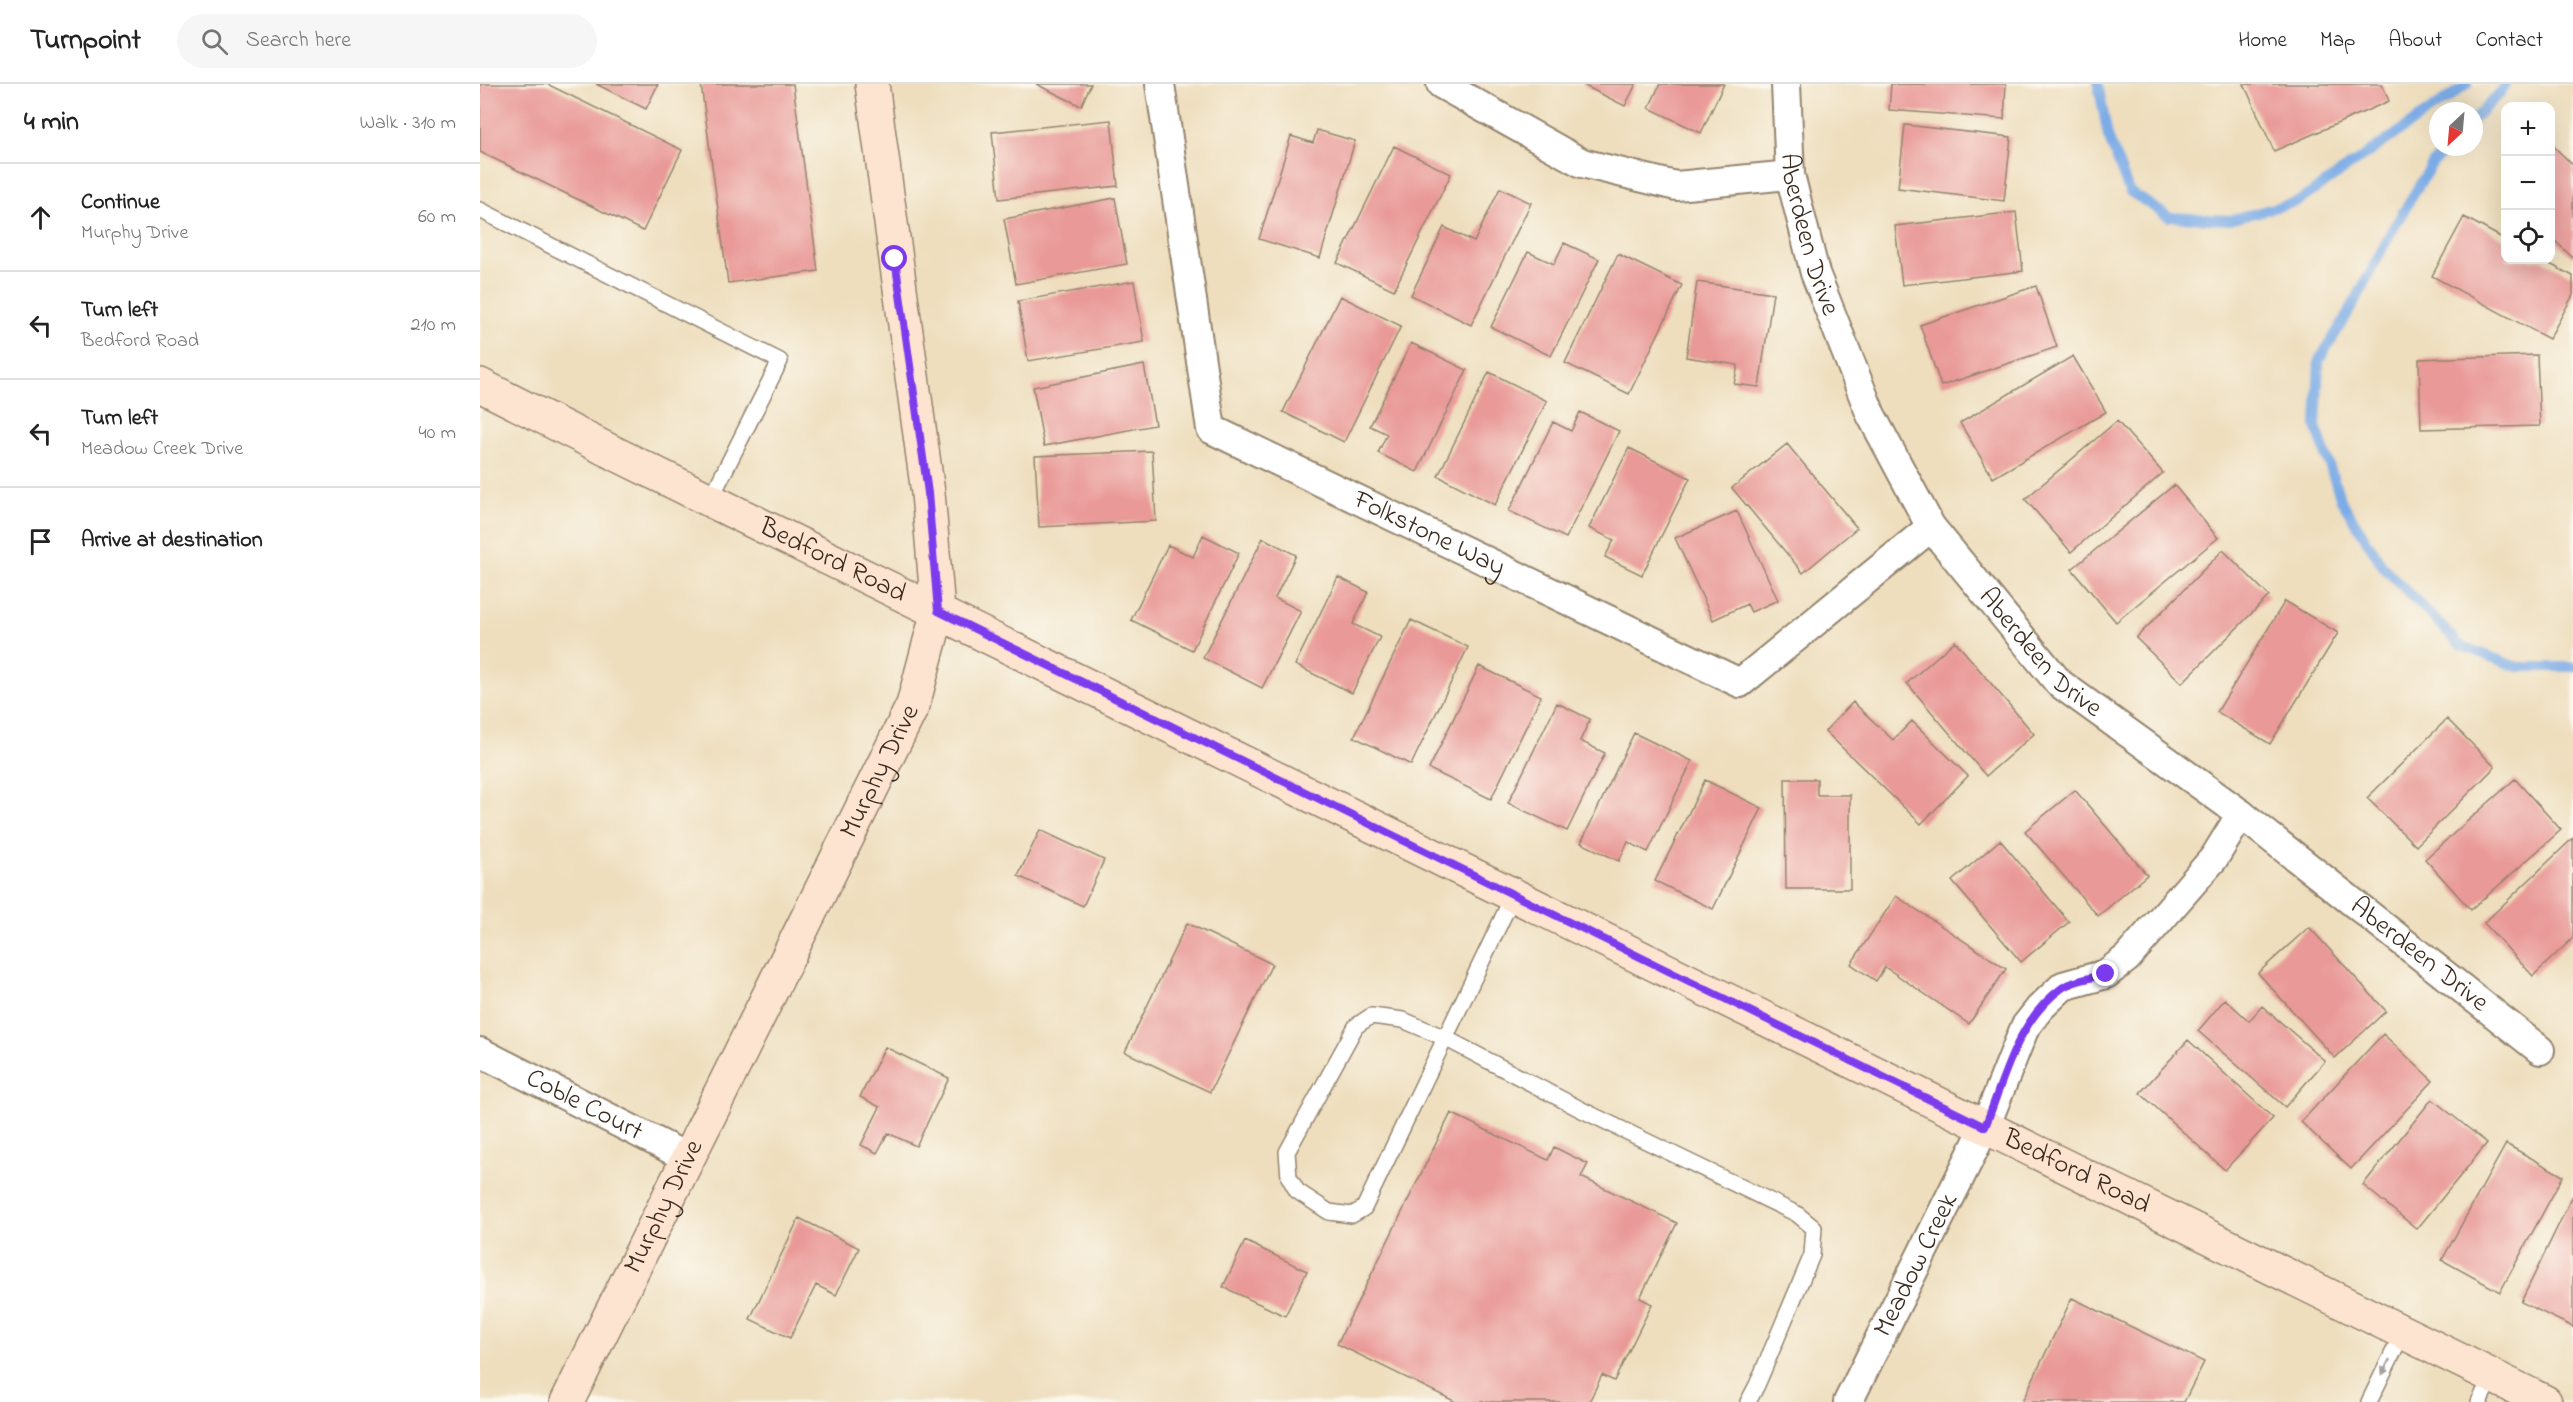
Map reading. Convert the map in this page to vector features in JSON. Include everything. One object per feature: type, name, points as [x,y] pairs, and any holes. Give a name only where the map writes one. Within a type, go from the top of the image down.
[{"type":"main road","name":"Murphy Drive","points":[[567,1402],[913,705],[938,611],[928,493],[872,84]]},
{"type":"main road","name":"Bedford Road","points":[[480,385],[1513,896],[2403,1332],[2485,1389],[2545,1402]]},
{"type":"street","name":"Folkstone Way","points":[[1160,84],[1211,429],[1740,683],[1931,527]]},
{"type":"street","points":[[1441,84],[1582,164],[1676,186],[1790,175]]},
{"type":"street","name":"Aberdeen Drive","points":[[1786,84],[1790,175],[1815,273],[1870,415],[1931,527],[2059,683],[2241,814],[2540,1050]]},
{"type":"street","name":"Meadow Creek","points":[[1848,1402],[1985,1127],[2025,1027],[2040,1008],[2063,986],[2106,974],[2127,958],[2214,858],[2241,814]]},
{"type":"street","name":"Coble Court","points":[[480,1052],[688,1158]]},
{"type":"lane","points":[[480,210],[780,361],[710,500]]},
{"type":"lane","points":[[1513,896],[1445,1038],[1364,1208],[1352,1215],[1329,1212],[1297,1191],[1289,1177],[1287,1152],[1356,1026],[1371,1016],[1403,1020],[1445,1038],[1582,1110],[1797,1214],[1814,1228],[1812,1255],[1748,1402]]},
{"type":"lane","points":[[2369,1402],[2403,1332]]},
{"type":"building","points":[[480,84],[547,84],[682,150],[643,231],[480,152]]},
{"type":"building","points":[[596,84],[658,84],[646,109]]},
{"type":"building","points":[[701,84],[793,84],[818,271],[728,283]]},
{"type":"building","points":[[1036,84],[1091,84],[1081,106]]},
{"type":"building","points":[[1581,84],[1636,84],[1625,106]]},
{"type":"building","points":[[1660,84],[1724,84],[1701,133],[1649,108]]},
{"type":"building","points":[[1891,84],[2006,84],[2004,119],[1889,110]]},
{"type":"building","points":[[2244,84],[2382,84],[2389,101],[2274,151]]},
{"type":"building","points":[[1111,120],[1118,186],[999,199],[992,132]]},
{"type":"building","points":[[1905,125],[2011,137],[2004,201],[1898,188]]},
{"type":"building","points":[[1317,130],[1355,141],[1320,258],[1259,239],[1291,136],[1313,143]]},
{"type":"building","points":[[1394,146],[1451,174],[1394,290],[1337,263]]},
{"type":"building","points":[[2555,148],[2573,165],[2573,258],[2555,241]]},
{"type":"building","points":[[1500,188],[1531,203],[1471,325],[1411,295],[1444,227],[1474,242]]},
{"type":"building","points":[[1115,198],[1127,264],[1016,284],[1004,219]]},
{"type":"building","points":[[2016,212],[2023,271],[1902,285],[1895,226]]},
{"type":"building","points":[[2464,217],[2501,237],[2501,264],[2550,264],[2573,276],[2573,295],[2549,339],[2432,276]]},
{"type":"building","points":[[1564,243],[1599,259],[1551,356],[1491,327],[1528,252],[1554,264]]},
{"type":"building","points":[[1618,254],[1682,285],[1629,394],[1565,363]]},
{"type":"building","points":[[1134,281],[1144,342],[1028,361],[1018,301]]},
{"type":"building","points":[[1697,282],[1773,293],[1759,387],[1734,384],[1738,365],[1686,357]]},
{"type":"building","points":[[2036,286],[2057,347],[1941,386],[1920,325]]},
{"type":"building","points":[[1340,296],[1401,326],[1344,442],[1283,412]]},
{"type":"building","points":[[1411,343],[1467,370],[1417,472],[1378,453],[1387,434],[1370,426]]},
{"type":"building","points":[[2537,355],[2540,426],[2421,429],[2419,359]]},
{"type":"building","points":[[2073,356],[2106,412],[1993,478],[1960,423]]},
{"type":"building","points":[[1144,365],[1155,425],[1044,446],[1033,387]]},
{"type":"building","points":[[1489,372],[1547,401],[1495,505],[1438,476]]},
{"type":"building","points":[[1580,412],[1619,431],[1566,538],[1509,511],[1553,422],[1571,431]]},
{"type":"building","points":[[2117,421],[2163,473],[2071,552],[2025,499]]},
{"type":"building","points":[[1787,444],[1857,528],[1803,573],[1732,488]]},
{"type":"building","points":[[1629,448],[1690,478],[1642,575],[1605,557],[1614,540],[1589,528]]},
{"type":"building","points":[[1152,451],[1156,521],[1039,527],[1035,456]]},
{"type":"building","points":[[2174,485],[2218,538],[2116,622],[2072,569]]},
{"type":"building","points":[[1737,511],[1778,600],[1751,612],[1747,604],[1713,620],[1675,538]]},
{"type":"building","points":[[1203,535],[1239,553],[1192,650],[1131,620],[1168,545],[1193,557]]},
{"type":"building","points":[[1263,538],[1296,555],[1275,598],[1301,611],[1262,688],[1203,658]]},
{"type":"building","points":[[2223,550],[2269,596],[2182,683],[2136,638]]},
{"type":"building","points":[[1338,577],[1368,592],[1353,624],[1380,637],[1352,693],[1295,665]]},
{"type":"building","points":[[2285,601],[2338,633],[2270,744],[2217,712]]},
{"type":"building","points":[[1411,620],[1468,647],[1411,765],[1354,737]]},
{"type":"building","points":[[1955,641],[2034,734],[1986,776],[1907,683]]},
{"type":"building","points":[[1479,666],[1541,696],[1491,799],[1429,769]]},
{"type":"building","points":[[1853,702],[1893,740],[1912,721],[1968,776],[1921,824],[1825,731]]},
{"type":"building","points":[[1557,703],[1590,719],[1580,741],[1605,753],[1567,831],[1508,803]]},
{"type":"building","points":[[2447,719],[2495,767],[2416,846],[2367,798]]},
{"type":"building","points":[[1634,733],[1692,761],[1648,852],[1628,842],[1619,861],[1581,843]]},
{"type":"building","points":[[1785,779],[1817,779],[1817,795],[1850,795],[1850,889],[1786,889]]},
{"type":"building","points":[[2515,779],[2561,830],[2471,910],[2425,859]]},
{"type":"building","points":[[1705,780],[1762,808],[1713,909],[1655,881]]},
{"type":"building","points":[[2075,790],[2147,875],[2098,916],[2025,831]]},
{"type":"building","points":[[1040,830],[1104,860],[1083,906],[1018,876]]},
{"type":"building","points":[[2573,838],[2573,938],[2533,976],[2484,923]]},
{"type":"building","points":[[2000,840],[2069,922],[2021,962],[1952,881]]},
{"type":"building","points":[[1896,896],[2006,969],[1969,1024],[1885,967],[1876,981],[1851,964]]},
{"type":"building","points":[[1187,923],[1272,964],[1210,1092],[1125,1052]]},
{"type":"building","points":[[2309,927],[2386,1011],[2335,1058],[2258,973]]},
{"type":"building","points":[[2225,999],[2249,1021],[2262,1006],[2325,1061],[2285,1107],[2198,1031]]},
{"type":"building","points":[[2383,1034],[2433,1081],[2351,1169],[2301,1122]]},
{"type":"building","points":[[2188,1040],[2273,1118],[2225,1170],[2140,1093]]},
{"type":"building","points":[[885,1047],[949,1078],[916,1146],[888,1133],[877,1153],[861,1145],[880,1107],[860,1097]]},
{"type":"building","points":[[2432,1099],[2487,1143],[2417,1229],[2363,1185]]},
{"type":"building","points":[[1451,1113],[1548,1160],[1554,1147],[1588,1164],[1581,1177],[1677,1223],[1640,1298],[1652,1304],[1614,1381],[1602,1375],[1589,1402],[1456,1402],[1337,1344]]},
{"type":"building","points":[[2506,1144],[2563,1176],[2500,1292],[2442,1260]]},
{"type":"building","points":[[2573,1195],[2573,1327],[2521,1302]]},
{"type":"building","points":[[799,1218],[859,1248],[836,1295],[816,1285],[790,1338],[750,1319]]},
{"type":"building","points":[[1245,1241],[1307,1271],[1285,1316],[1223,1287]]},
{"type":"building","points":[[2072,1298],[2204,1362],[2184,1402],[2022,1402]]},
{"type":"waterway","points":[[2098,84],[2108,136],[2129,191],[2169,217],[2230,220],[2299,201],[2468,84]]},
{"type":"waterway","points":[[2483,110],[2501,92],[2505,84]]},
{"type":"waterway","points":[[2440,156],[2432,164],[2394,227],[2349,312],[2319,360],[2316,426],[2341,500],[2384,568],[2460,645],[2517,667],[2573,667]]},
{"type":"route","points":[[895,259],[928,493],[938,611],[1985,1127],[2025,1027],[2040,1008],[2063,986],[2106,974]]}]
